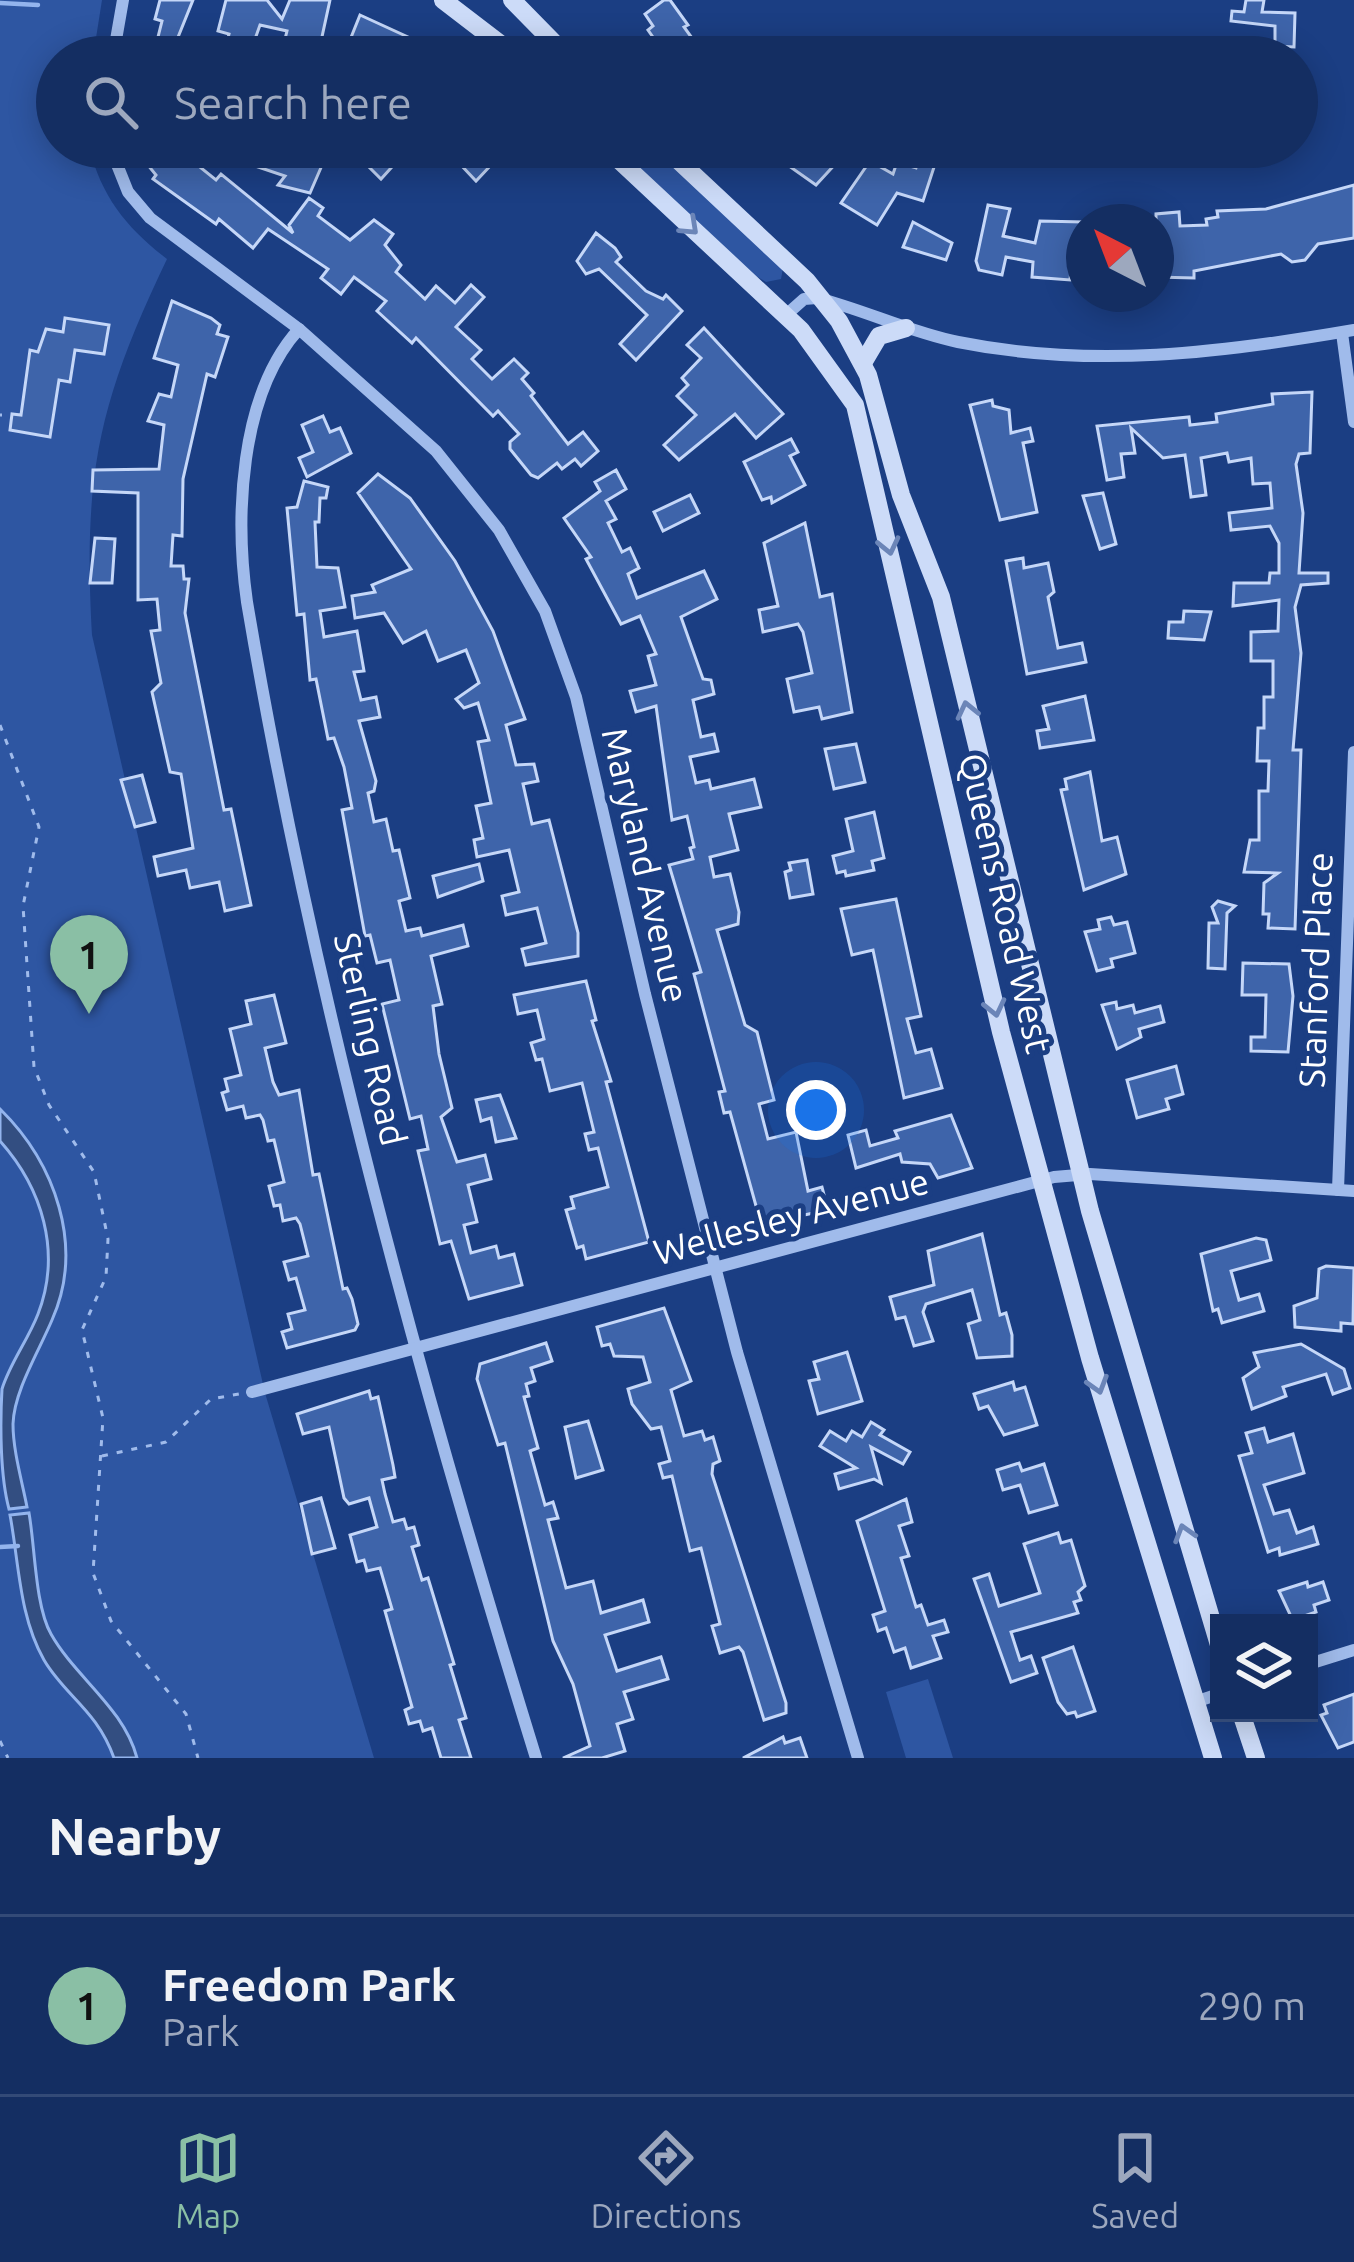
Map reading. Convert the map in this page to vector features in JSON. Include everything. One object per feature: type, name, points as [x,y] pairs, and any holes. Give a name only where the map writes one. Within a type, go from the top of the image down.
[{"type":"street","points":[[117,36],[123,0]]},
{"type":"street","points":[[443,0],[488,36]]},
{"type":"street","points":[[468,0],[495,36]]},
{"type":"street","points":[[512,0],[547,36]]},
{"type":"street","name":"Maryland Avenue","points":[[120,168],[142,211],[299,329],[387,404],[449,466],[518,560],[553,628],[576,697],[715,1267],[858,1758]]},
{"type":"street","name":"Queens Road West","points":[[628,168],[786,315],[835,370],[861,423],[949,814],[1040,1180],[1213,1758]]},
{"type":"street","name":"Queens Road West","points":[[686,168],[823,299],[863,363],[902,495],[941,597],[1080,1174],[1210,1615]]},
{"type":"street","points":[[786,315],[804,299],[823,299],[906,328],[979,346],[1092,358],[1198,354],[1348,331],[1354,422]]},
{"type":"street","points":[[863,363],[879,336],[906,328]]},
{"type":"street","name":"Sterling Road","points":[[299,329],[274,366],[250,448],[243,512],[245,586],[322,963],[417,1348],[536,1758]]},
{"type":"street","name":"Stanford Place","points":[[1338,1190],[1354,752]]},
{"type":"street","name":"Wellesley Avenue","points":[[252,1392],[1040,1180],[1080,1174],[1354,1191]]},
{"type":"street","points":[[1318,1661],[1354,1650]]},
{"type":"street","points":[[1195,1702],[1210,1697]]},
{"type":"street","points":[[1244,1722],[1256,1758]]},
{"type":"path","points":[[0,725],[39,827],[23,906],[34,1067],[49,1105],[94,1172],[108,1239],[106,1277],[82,1336],[101,1403],[95,1583],[116,1627],[187,1714],[198,1758]]},
{"type":"path","points":[[100,1457],[166,1442],[211,1399],[252,1392]]},
{"type":"path","points":[[1,1744],[8,1758]]},
{"type":"shaded area","points":[[0,0],[102,0],[96,36],[36,36],[36,168],[96,168],[118,210],[167,259],[125,356],[100,441],[90,529],[92,635],[265,1393],[374,1758],[0,1758]]},
{"type":"shaded area","points":[[640,168],[675,168],[783,268],[781,279],[766,282]]},
{"type":"shaded area","points":[[0,1109],[36,1154],[49,1180],[65,1235],[66,1263],[52,1320],[14,1411],[14,1445],[27,1507],[9,1509],[2,1465],[2,1389],[38,1314],[45,1291],[48,1244],[37,1200],[0,1141]]},
{"type":"shaded area","points":[[29,1513],[39,1592],[51,1634],[110,1708],[137,1758],[114,1758],[99,1728],[52,1673],[36,1643],[25,1607],[10,1515]]},
{"type":"shaded area","points":[[928,1679],[953,1758],[906,1758],[886,1692]]},
{"type":"building","points":[[160,0],[193,0],[178,36],[158,36],[162,21],[155,19]]},
{"type":"building","points":[[226,0],[267,0],[282,19],[290,0],[330,0],[322,36],[286,36],[287,31],[260,25],[256,36],[218,31]]},
{"type":"building","points":[[670,0],[690,36],[652,36],[648,30],[653,26],[645,14]]},
{"type":"building","points":[[1246,0],[1264,0],[1262,12],[1295,13],[1294,36],[1275,36],[1275,26],[1231,21],[1232,11],[1244,12]]},
{"type":"building","points":[[360,15],[406,36],[352,36]]},
{"type":"building","points":[[150,168],[201,168],[216,180],[221,174],[293,233],[289,225],[309,198],[323,208],[318,216],[350,240],[374,220],[393,234],[385,245],[401,265],[396,272],[425,299],[436,286],[455,303],[471,285],[484,297],[456,327],[481,350],[472,359],[492,379],[514,359],[528,373],[522,379],[534,393],[531,396],[568,444],[583,432],[598,451],[581,466],[575,459],[562,469],[557,463],[538,478],[531,475],[510,449],[510,442],[519,434],[498,411],[493,416],[416,338],[412,343],[377,311],[386,301],[354,277],[341,294],[321,278],[328,269],[268,229],[253,248],[219,219],[216,224],[153,179],[156,175]]},
{"type":"building","points":[[261,168],[321,168],[310,193],[278,185],[285,176]]},
{"type":"building","points":[[370,168],[391,168],[381,179]]},
{"type":"building","points":[[464,168],[488,168],[476,181]]},
{"type":"building","points":[[792,168],[832,168],[816,185]]},
{"type":"building","points":[[865,168],[882,168],[893,174],[895,168],[934,168],[923,201],[897,193],[877,225],[841,203]]},
{"type":"building","points":[[1354,185],[1354,238],[1318,244],[1305,260],[1292,262],[1281,254],[1194,271],[1194,278],[1174,277],[1174,212],[1179,212],[1180,226],[1207,225],[1206,219],[1218,217],[1217,211],[1266,209]]},
{"type":"building","points":[[988,205],[1010,209],[1003,236],[1035,243],[1040,221],[1066,222],[1066,280],[1032,277],[1033,262],[1006,257],[1002,275],[979,270],[976,261]]},
{"type":"building","points":[[913,222],[952,243],[946,260],[903,247]]},
{"type":"building","points":[[596,233],[615,248],[621,257],[616,262],[646,291],[663,299],[666,295],[682,311],[636,360],[620,344],[647,315],[599,269],[586,274],[577,261]]},
{"type":"building","points":[[172,301],[211,318],[220,325],[217,334],[228,337],[215,377],[207,374],[183,479],[182,536],[173,535],[171,566],[183,566],[184,579],[189,579],[185,613],[224,810],[231,809],[251,905],[225,911],[219,882],[190,888],[186,870],[158,876],[154,857],[193,848],[181,774],[170,772],[152,692],[161,683],[151,631],[160,630],[157,599],[138,600],[138,493],[92,491],[93,470],[159,469],[164,425],[148,421],[159,394],[171,397],[178,365],[154,358]]},
{"type":"building","points":[[65,318],[109,325],[104,354],[75,350],[70,382],[59,380],[50,437],[10,430],[12,414],[21,415],[30,350],[38,352],[46,329],[63,332]]},
{"type":"building","points":[[704,328],[783,414],[756,438],[735,414],[679,460],[664,445],[696,415],[677,396],[688,385],[682,378],[701,358],[687,345]]},
{"type":"building","points":[[1312,392],[1310,453],[1299,454],[1296,464],[1303,513],[1299,573],[1328,573],[1328,583],[1301,585],[1295,607],[1301,653],[1293,750],[1301,750],[1295,929],[1268,928],[1269,914],[1263,914],[1264,883],[1278,873],[1244,872],[1250,840],[1259,840],[1259,791],[1268,791],[1269,761],[1257,761],[1258,728],[1264,728],[1264,697],[1273,697],[1273,661],[1251,661],[1251,632],[1278,631],[1279,600],[1233,606],[1234,583],[1269,583],[1270,573],[1279,573],[1279,543],[1270,526],[1231,530],[1229,513],[1272,508],[1270,483],[1253,484],[1251,458],[1229,462],[1227,453],[1201,458],[1206,495],[1191,497],[1185,455],[1163,458],[1131,428],[1135,453],[1121,454],[1124,477],[1107,480],[1097,426],[1189,417],[1190,425],[1217,422],[1216,414],[1273,404],[1272,394]]},
{"type":"building","points":[[992,400],[993,406],[1009,410],[1011,433],[1030,428],[1033,441],[1023,443],[1037,512],[1000,520],[970,405]]},
{"type":"building","points":[[323,416],[330,432],[340,428],[351,453],[307,477],[299,458],[313,452],[302,425]]},
{"type":"building","points":[[791,439],[798,452],[790,456],[805,485],[772,503],[771,497],[762,500],[744,462]]},
{"type":"building","points":[[616,470],[626,489],[606,501],[616,519],[608,523],[622,552],[630,548],[639,568],[628,574],[637,598],[704,571],[717,599],[681,617],[703,679],[711,680],[714,694],[693,700],[701,737],[714,734],[718,751],[690,757],[696,783],[709,780],[711,789],[754,779],[761,807],[729,814],[738,850],[710,857],[714,877],[730,874],[739,912],[738,924],[717,930],[745,1025],[757,1032],[774,1100],[759,1104],[768,1139],[796,1132],[808,1191],[822,1187],[828,1210],[761,1224],[730,1112],[724,1113],[719,1092],[725,1091],[694,974],[701,972],[669,865],[693,859],[690,848],[694,847],[687,816],[672,820],[656,706],[636,712],[630,691],[656,685],[648,656],[656,654],[640,616],[621,624],[586,559],[591,557],[564,518],[600,491],[595,482]]},
{"type":"building","points":[[378,474],[410,498],[455,561],[493,631],[525,719],[506,725],[516,765],[534,764],[538,781],[523,784],[532,824],[549,820],[578,933],[578,956],[526,965],[522,949],[546,943],[537,908],[506,915],[502,896],[519,892],[509,850],[477,857],[474,840],[483,838],[476,806],[491,803],[478,742],[489,740],[478,703],[464,708],[456,699],[479,683],[466,650],[438,661],[426,631],[403,643],[384,613],[355,618],[352,596],[375,592],[372,585],[411,569],[358,493]]},
{"type":"building","points":[[304,481],[328,487],[326,498],[320,498],[319,522],[315,522],[317,567],[338,568],[345,607],[320,611],[324,637],[357,631],[364,671],[354,672],[361,700],[376,697],[380,717],[359,721],[376,781],[374,791],[368,793],[374,822],[386,819],[393,851],[399,850],[410,898],[399,901],[406,931],[420,928],[422,936],[463,925],[468,946],[431,956],[442,1004],[433,1006],[439,1054],[452,1108],[441,1117],[457,1162],[485,1155],[491,1179],[468,1185],[477,1222],[464,1225],[471,1253],[496,1246],[499,1258],[514,1254],[522,1285],[469,1299],[451,1241],[440,1244],[418,1151],[428,1149],[421,1116],[410,1119],[382,1004],[399,1000],[390,960],[377,963],[370,935],[365,936],[342,810],[352,808],[344,767],[334,738],[328,739],[316,679],[310,680],[304,614],[297,615],[287,508],[297,507]]},
{"type":"building","points":[[1103,493],[1116,544],[1100,549],[1083,496]]},
{"type":"building","points":[[690,495],[699,513],[663,531],[654,512]]},
{"type":"building","points":[[805,523],[820,597],[832,594],[852,712],[822,719],[819,707],[794,712],[787,679],[812,673],[803,632],[798,624],[763,632],[759,610],[778,606],[764,543]]},
{"type":"building","points":[[95,538],[115,539],[112,583],[90,583]]},
{"type":"building","points":[[1023,558],[1024,568],[1048,563],[1054,592],[1048,597],[1058,648],[1082,643],[1086,662],[1027,674],[1006,561]]},
{"type":"building","points":[[1184,611],[1211,612],[1204,640],[1168,638],[1169,622],[1183,622]]},
{"type":"building","points":[[1085,696],[1094,740],[1040,748],[1037,731],[1049,729],[1043,706]]},
{"type":"building","points":[[856,744],[865,782],[834,789],[825,749]]},
{"type":"building","points":[[1090,772],[1102,841],[1117,837],[1126,874],[1084,890],[1061,790],[1067,789],[1065,779]]},
{"type":"building","points":[[142,775],[155,822],[135,827],[121,780]]},
{"type":"building","points":[[874,812],[884,858],[872,861],[874,870],[846,876],[845,871],[837,873],[833,856],[853,851],[846,819]]},
{"type":"building","points":[[807,860],[813,894],[790,898],[785,872],[791,870],[789,863]]},
{"type":"building","points":[[479,864],[483,881],[438,897],[433,876]]},
{"type":"building","points":[[896,899],[921,1016],[907,1019],[916,1053],[931,1049],[942,1088],[904,1098],[873,950],[852,955],[841,909]]},
{"type":"building","points":[[1218,901],[1235,906],[1227,913],[1225,969],[1208,968],[1209,923],[1218,923],[1212,907]]},
{"type":"building","points":[[1111,917],[1114,925],[1127,922],[1135,953],[1111,959],[1113,967],[1097,971],[1085,932],[1100,929],[1098,920]]},
{"type":"building","points":[[1243,963],[1289,964],[1293,996],[1288,1052],[1251,1051],[1251,1037],[1265,1037],[1266,995],[1242,995]]},
{"type":"building","points":[[586,981],[596,1020],[592,1021],[611,1081],[606,1082],[649,1242],[586,1259],[583,1246],[577,1248],[566,1210],[574,1208],[571,1197],[608,1187],[598,1148],[589,1150],[585,1134],[594,1132],[582,1083],[550,1091],[542,1059],[536,1060],[531,1043],[544,1039],[537,1010],[518,1014],[514,995]]},
{"type":"building","points":[[274,995],[286,1043],[265,1048],[273,1082],[279,1095],[299,1090],[313,1175],[319,1174],[343,1289],[347,1288],[352,1299],[358,1324],[355,1330],[287,1348],[282,1332],[292,1329],[288,1314],[305,1310],[296,1278],[289,1280],[284,1262],[308,1256],[300,1224],[296,1218],[283,1221],[280,1205],[274,1206],[269,1186],[284,1182],[274,1140],[268,1141],[263,1120],[260,1115],[246,1118],[243,1106],[227,1110],[222,1093],[228,1091],[225,1079],[241,1075],[230,1029],[251,1024],[246,1001]]},
{"type":"building","points":[[1116,1002],[1117,1009],[1133,1005],[1135,1013],[1160,1006],[1164,1022],[1139,1029],[1141,1037],[1117,1049],[1102,1005]]},
{"type":"building","points":[[1176,1066],[1183,1094],[1166,1099],[1169,1109],[1137,1118],[1127,1080]]},
{"type":"building","points":[[500,1095],[516,1138],[496,1142],[491,1118],[481,1121],[476,1100]]},
{"type":"building","points":[[951,1115],[972,1168],[938,1178],[930,1164],[902,1162],[900,1154],[856,1168],[848,1135],[866,1130],[870,1146],[898,1138],[895,1131]]},
{"type":"building","points":[[982,1234],[1000,1315],[1006,1313],[1012,1335],[1012,1356],[977,1358],[968,1324],[980,1320],[972,1290],[926,1304],[923,1312],[933,1341],[914,1346],[905,1317],[896,1319],[890,1297],[934,1285],[928,1251]]},
{"type":"building","points":[[1256,1238],[1266,1240],[1271,1260],[1231,1271],[1239,1300],[1259,1294],[1264,1311],[1222,1323],[1218,1309],[1213,1311],[1201,1254]]},
{"type":"building","points":[[1354,1268],[1353,1324],[1341,1323],[1341,1331],[1295,1327],[1294,1306],[1317,1298],[1319,1269]]},
{"type":"building","points":[[664,1308],[691,1381],[671,1390],[684,1436],[702,1431],[705,1440],[713,1437],[720,1461],[713,1464],[712,1474],[786,1703],[786,1713],[764,1720],[743,1652],[739,1647],[720,1653],[712,1626],[720,1624],[701,1548],[690,1551],[672,1476],[663,1478],[659,1464],[670,1461],[661,1427],[651,1429],[632,1404],[628,1389],[650,1382],[643,1357],[614,1356],[610,1344],[602,1346],[597,1327]]},
{"type":"building","points":[[546,1343],[552,1361],[531,1368],[535,1381],[526,1384],[529,1396],[524,1397],[538,1448],[530,1451],[545,1505],[553,1502],[558,1518],[548,1520],[566,1588],[593,1581],[601,1613],[643,1600],[649,1622],[605,1635],[617,1671],[661,1657],[668,1679],[624,1692],[633,1719],[617,1724],[625,1751],[602,1758],[563,1758],[590,1746],[573,1684],[553,1641],[505,1443],[498,1445],[477,1379],[480,1364]]},
{"type":"building","points":[[1301,1344],[1344,1369],[1350,1388],[1333,1394],[1326,1374],[1283,1387],[1286,1396],[1252,1409],[1243,1378],[1259,1367],[1254,1353]]},
{"type":"building","points":[[847,1352],[862,1401],[818,1414],[809,1381],[819,1379],[814,1362]]},
{"type":"building","points":[[1013,1382],[1015,1390],[1025,1387],[1037,1425],[1004,1435],[988,1406],[979,1409],[974,1394]]},
{"type":"building","points":[[369,1391],[371,1399],[378,1397],[395,1477],[382,1480],[385,1494],[393,1522],[404,1519],[407,1529],[414,1527],[419,1545],[412,1547],[422,1580],[428,1578],[454,1664],[450,1665],[466,1718],[459,1720],[471,1758],[441,1758],[432,1728],[423,1731],[420,1721],[409,1724],[405,1710],[412,1707],[385,1611],[392,1609],[380,1568],[367,1571],[364,1560],[357,1562],[350,1535],[377,1527],[369,1498],[349,1504],[329,1427],[303,1434],[297,1414]]},
{"type":"building","points":[[588,1421],[603,1470],[576,1478],[565,1427]]},
{"type":"building","points":[[871,1422],[884,1430],[880,1435],[910,1452],[903,1464],[871,1447],[881,1483],[874,1479],[839,1489],[835,1474],[856,1468],[820,1446],[830,1431],[846,1441],[852,1431],[862,1437]]},
{"type":"building","points":[[1264,1428],[1268,1442],[1293,1434],[1304,1473],[1264,1485],[1274,1514],[1289,1510],[1297,1533],[1313,1527],[1318,1544],[1280,1555],[1279,1548],[1268,1552],[1239,1456],[1252,1453],[1246,1433]]},
{"type":"building","points":[[1019,1463],[1022,1471],[1044,1464],[1057,1505],[1029,1513],[1020,1485],[1003,1490],[997,1470]]},
{"type":"building","points":[[321,1498],[335,1548],[312,1554],[301,1504]]},
{"type":"building","points":[[906,1499],[912,1522],[899,1526],[909,1556],[901,1558],[916,1607],[921,1605],[928,1625],[944,1620],[948,1632],[933,1636],[941,1658],[911,1668],[905,1648],[894,1652],[886,1628],[878,1631],[873,1615],[885,1611],[857,1521]]},
{"type":"building","points":[[1058,1533],[1061,1543],[1071,1540],[1085,1586],[1078,1592],[1081,1600],[1074,1602],[1078,1613],[1011,1632],[1020,1660],[1031,1656],[1037,1673],[1011,1682],[974,1579],[989,1574],[999,1606],[1040,1593],[1024,1544]]},
{"type":"building","points":[[1323,1582],[1329,1600],[1314,1605],[1316,1612],[1290,1614],[1279,1591]]},
{"type":"building","points":[[1073,1647],[1095,1711],[1077,1717],[1075,1712],[1067,1714],[1058,1702],[1043,1658]]},
{"type":"building","points":[[1354,1694],[1354,1742],[1338,1748],[1321,1715],[1327,1713],[1324,1705]]},
{"type":"building","points":[[783,1737],[785,1743],[800,1738],[807,1758],[743,1758]]},
{"type":"waterway","points":[[0,3],[38,5]]},
{"type":"waterway","points":[[0,1547],[18,1546]]},
{"type":"place","name":"Freedom Park","points":[[89,1014]]}]
